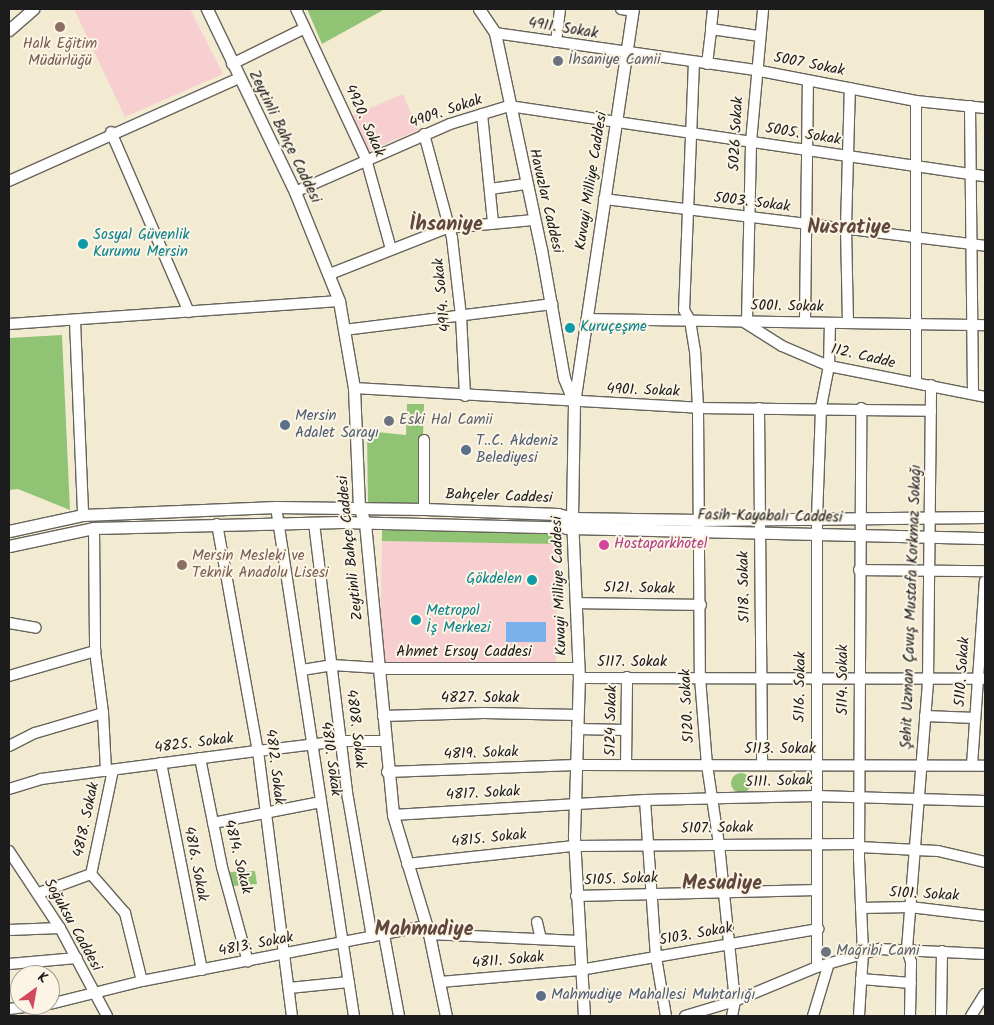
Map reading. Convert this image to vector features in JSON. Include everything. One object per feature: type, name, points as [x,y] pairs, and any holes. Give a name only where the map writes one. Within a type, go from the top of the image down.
[{"type":"street","points":[[9,30],[33,9]]},
{"type":"street","name":"Zeytinli Bahçe Caddesi","points":[[207,9],[295,192],[330,274],[339,301],[354,388],[359,507],[365,522],[380,668],[384,741],[393,816],[427,930],[446,1016]]},
{"type":"street","name":"4920. Sokak","points":[[296,9],[366,159],[391,249]]},
{"type":"street","name":"Havuzlar Caddesi","points":[[479,9],[495,34],[552,304],[564,378],[574,403]]},
{"type":"street","points":[[556,42],[560,9]]},
{"type":"street","name":"Kuvayi Milliye Caddesi","points":[[584,1016],[578,941],[574,846],[578,673],[572,523],[574,403],[626,54],[629,9]]},
{"type":"street","points":[[707,64],[713,9]]},
{"type":"street","name":"5026 Sokak","points":[[745,321],[751,142],[759,36],[763,9]]},
{"type":"street","points":[[232,64],[305,28]]},
{"type":"street","points":[[711,29],[759,36]]},
{"type":"street","name":"4911. Sokak","points":[[495,34],[626,54]]},
{"type":"street","name":"5007 Sokak","points":[[626,54],[756,70],[916,101],[985,108]]},
{"type":"street","name":"5120. Sokak","points":[[694,62],[690,210],[684,310],[690,320],[695,350],[698,408],[698,526],[701,605],[700,678],[707,765],[719,844],[722,891],[735,1001],[732,1016]]},
{"type":"street","points":[[9,180],[111,132],[239,78]]},
{"type":"street","points":[[805,322],[808,81]]},
{"type":"street","points":[[848,323],[846,227],[850,88]]},
{"type":"street","points":[[916,101],[914,166],[916,383]]},
{"type":"street","name":"4909. Sokak","points":[[295,192],[424,134],[510,106],[616,124]]},
{"type":"street","points":[[970,106],[974,394]]},
{"type":"street","points":[[482,114],[494,223]]},
{"type":"street","name":"5005. Sokak","points":[[616,124],[985,176]]},
{"type":"street","points":[[111,132],[189,312]]},
{"type":"street","name":"4914. Sokak","points":[[424,134],[447,228],[452,238],[461,316],[465,396]]},
{"type":"street","points":[[490,189],[526,184]]},
{"type":"street","name":"5003. Sokak","points":[[604,199],[805,225],[846,227],[915,238],[985,246]]},
{"type":"street","points":[[330,274],[447,228],[534,220]]},
{"type":"street","points":[[9,324],[75,321],[339,301]]},
{"type":"street","points":[[344,330],[552,304]]},
{"type":"street","name":"5001. Sokak","points":[[588,319],[985,325]]},
{"type":"street","points":[[75,321],[83,515]]},
{"type":"street","name":"112. Cadde","points":[[745,321],[782,346],[829,366],[985,397]]},
{"type":"street","name":"5116. Sokak","points":[[817,967],[815,766],[817,518],[821,407],[829,366],[830,323]]},
{"type":"street","name":"Şehit Uzman Çavuş Mustafa Korkmaz Sokağı","points":[[910,1016],[911,962],[907,949],[913,848],[922,765],[928,680],[931,385]]},
{"type":"street","name":"4901. Sokak","points":[[354,388],[574,403],[698,408],[821,407],[931,411]]},
{"type":"street","name":"5118. Sokak","points":[[759,408],[762,765]]},
{"type":"street","name":"5114. Sokak","points":[[859,1016],[863,953],[859,679],[861,408]]},
{"type":"street","points":[[424,440],[424,509]]},
{"type":"street","name":"Bahçeler Caddesi","points":[[9,531],[83,515],[276,507],[359,507],[558,514],[572,523]]},
{"type":"street","name":"4810. Sokak","points":[[276,507],[277,524],[314,744],[321,802],[354,1016]]},
{"type":"street","name":"Fasih Kayabalı Caddesi","points":[[698,526],[759,518],[985,517]]},
{"type":"street","name":"Bahçeler Caddesi","points":[[9,546],[94,528],[365,522],[554,527]]},
{"type":"street","name":"4808. Sokak","points":[[314,523],[341,740],[372,937]]},
{"type":"street","name":"Fasih Kayabalı Caddesi","points":[[554,527],[572,523],[698,526],[759,532],[985,538]]},
{"type":"street","name":"4812. Sokak","points":[[217,524],[258,751],[286,955],[292,1016]]},
{"type":"street","name":"4818. Sokak","points":[[94,528],[94,652],[109,770],[91,874],[125,913],[142,981]]},
{"type":"street","points":[[859,570],[985,571]]},
{"type":"street","name":"5110. Sokak","points":[[972,766],[975,718],[981,679],[985,581]]},
{"type":"street","name":"5121. Sokak","points":[[576,603],[701,605]]},
{"type":"street","points":[[9,624],[36,628]]},
{"type":"street","points":[[9,676],[94,652]]},
{"type":"street","points":[[302,670],[332,665],[380,668]]},
{"type":"street","name":"Ahmet Ersoy Caddesi","points":[[380,668],[578,673]]},
{"type":"street","name":"5117. Sokak","points":[[578,673],[627,677],[981,679]]},
{"type":"street","name":"5124 Sokak","points":[[626,765],[627,677]]},
{"type":"street","name":"4827. Sokak","points":[[383,716],[484,713],[578,715]]},
{"type":"street","points":[[9,746],[35,733],[103,714]]},
{"type":"street","points":[[925,716],[975,718]]},
{"type":"street","points":[[577,729],[626,730]]},
{"type":"street","name":"4825. Sokak","points":[[9,789],[41,779],[200,758],[341,740],[384,741]]},
{"type":"street","name":"4814. Sokak","points":[[200,758],[213,823],[248,962]]},
{"type":"street","name":"4816. Sokak","points":[[161,764],[202,970]]},
{"type":"street","name":"5113. Sokak","points":[[576,765],[985,766]]},
{"type":"street","name":"4819. Sokak","points":[[387,772],[576,765]]},
{"type":"street","name":"5111. Sokak","points":[[574,804],[645,800],[712,800],[816,796],[918,798],[985,802]]},
{"type":"street","points":[[645,800],[654,893],[656,957],[666,1016]]},
{"type":"street","points":[[213,823],[321,802]]},
{"type":"street","name":"4817. Sokak","points":[[393,816],[574,804]]},
{"type":"street","name":"5107. Sokak","points":[[574,846],[816,842],[913,848],[985,862]]},
{"type":"street","name":"4815. Sokak","points":[[406,864],[574,846]]},
{"type":"street","name":"Soğuksu Caddesi","points":[[9,851],[39,893],[60,928],[77,958],[91,992],[107,1016]]},
{"type":"street","points":[[39,893],[91,874]]},
{"type":"street","name":"5105. Sokak","points":[[576,896],[817,890]]},
{"type":"street","name":"5101. Sokak","points":[[861,908],[910,907],[985,916]]},
{"type":"street","points":[[537,922],[541,939]]},
{"type":"street","points":[[9,930],[60,928]]},
{"type":"street","name":"5103. Sokak","points":[[580,970],[818,929]]},
{"type":"street","name":"4813. Sokak","points":[[60,1002],[82,997],[91,992],[142,981],[384,935],[427,930],[578,941]]},
{"type":"street","points":[[384,935],[399,1016]]},
{"type":"street","points":[[685,1016],[735,1001],[817,967],[879,949],[985,954]]},
{"type":"street","points":[[941,1016],[942,951]]},
{"type":"street","points":[[9,964],[77,958]]},
{"type":"street","points":[[813,1016],[829,963]]},
{"type":"street","name":"4811. Sokak","points":[[440,982],[580,970]]},
{"type":"street","points":[[861,979],[911,983]]},
{"type":"street","points":[[289,988],[349,982]]},
{"type":"street","points":[[971,1016],[985,994]]},
{"type":"shaded area","points":[[74,9],[190,9],[223,74],[125,117]]},
{"type":"shaded area","points":[[403,94],[418,130],[365,153],[350,117]]},
{"type":"shaded area","points":[[382,541],[558,544],[556,668],[380,665]]},
{"type":"green space","points":[[307,9],[385,9],[322,44]]},
{"type":"green space","points":[[62,335],[70,510],[18,489],[9,490],[9,338]]},
{"type":"green space","points":[[407,404],[424,404],[421,505],[368,503],[367,431],[406,435]]},
{"type":"green space","points":[[382,530],[558,533],[558,544],[382,541]]},
{"type":"green space","points":[[741,773],[748,776],[751,783],[748,790],[741,793],[734,790],[731,783],[734,776]]},
{"type":"green space","points":[[255,871],[257,884],[232,886],[230,872]]},
{"type":"water","points":[[506,622],[546,622],[546,642],[506,642]]},
{"type":"place","name":"Halk Eğitim Müdürlüğü","points":[[60,27]]},
{"type":"place","name":"İhsaniye Camii","points":[[558,61]]},
{"type":"place","name":"Sosyal Güvenlik Kurumu Mersin","points":[[83,244]]},
{"type":"place","name":"Kuruçeşme","points":[[570,328]]},
{"type":"place","name":"Eski Hal Camii","points":[[389,421]]},
{"type":"place","name":"Mersin Adalet Sarayı","points":[[285,425]]},
{"type":"place","name":"T..C. Akdeniz Belediyesi","points":[[466,450]]},
{"type":"place","name":"Hostaparkhotel","points":[[604,545]]},
{"type":"place","name":"Mersin Mesleki ve Teknik Anadolu Lisesi","points":[[182,565]]},
{"type":"place","name":"Gökdelen","points":[[532,580]]},
{"type":"place","name":"Metropol İş Merkezi","points":[[416,620]]},
{"type":"place","name":"Mağribi Cami","points":[[826,952]]},
{"type":"place","name":"Mahmudiye Mahallesi Muhtarlığı","points":[[541,996]]},
{"type":"district","name":"İhsaniye","points":[[446,225]]},
{"type":"district","name":"Nusratiye","points":[[849,228]]},
{"type":"district","name":"Mesudiye","points":[[722,884]]},
{"type":"district","name":"Mahmudiye","points":[[424,930]]}]
